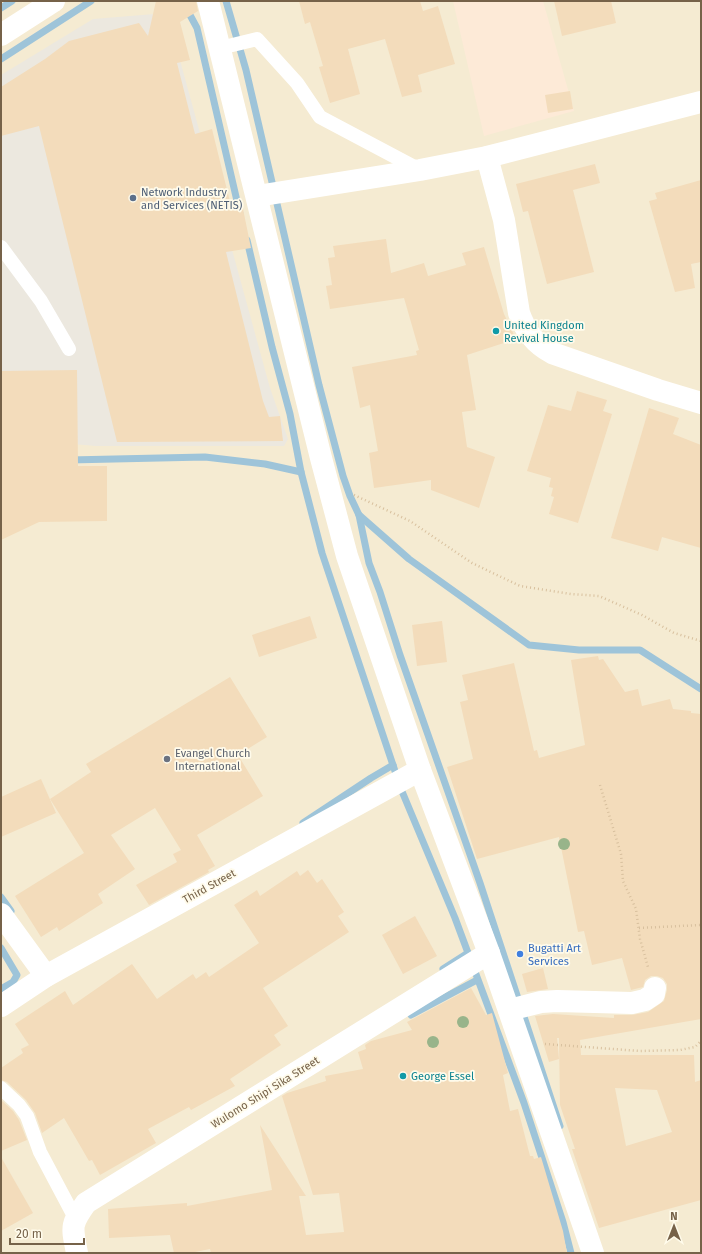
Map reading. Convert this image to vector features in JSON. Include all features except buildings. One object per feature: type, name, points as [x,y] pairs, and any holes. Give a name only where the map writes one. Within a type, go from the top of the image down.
[{"type":"street","points":[[1,35],[54,1]]},
{"type":"street","points":[[208,1],[347,556],[420,770],[489,952],[593,1253]]},
{"type":"street","points":[[257,196],[420,170],[487,157],[701,102]]},
{"type":"street","points":[[487,157],[504,220],[519,313],[529,334],[538,345],[552,353],[658,390],[701,403]]},
{"type":"street","name":"Third Street","points":[[1,1006],[46,976],[420,770]]},
{"type":"street","points":[[1,914],[46,976]]},
{"type":"street","name":"Wulomo Shipi Sika Street","points":[[75,1218],[86,1203],[489,952]]},
{"type":"street","points":[[509,1010],[541,1002],[557,1001],[632,1003],[645,1000],[650,997],[654,994],[656,988]]},
{"type":"street","points":[[75,1218],[72,1230],[77,1253]]},
{"type":"lane","points":[[220,48],[257,39],[297,82],[320,118],[420,170]]},
{"type":"lane","points":[[1,247],[41,301],[69,348]]},
{"type":"lane","points":[[1,1088],[19,1105],[27,1116],[40,1152],[75,1218]]},
{"type":"path","points":[[329,486],[359,496],[410,521],[472,563],[520,586],[571,594],[599,596],[642,615],[674,633],[701,641]]},
{"type":"path","points":[[600,785],[621,854],[623,881],[636,909],[645,958],[656,988]]},
{"type":"path","points":[[639,928],[701,925]]},
{"type":"path","points":[[521,1047],[534,1043],[640,1051],[680,1050],[695,1047],[701,1041]]},
{"type":"shaded area","points":[[1,1],[701,1],[701,1253],[1,1253]]},
{"type":"shaded area","points":[[453,1],[543,1],[574,111],[484,136]]},
{"type":"shaded area","points":[[167,13],[270,388],[288,439],[284,446],[96,446],[1,438],[1,75],[93,19]]},
{"type":"waterway","points":[[1,8],[12,1]]},
{"type":"waterway","points":[[1,59],[91,1]]},
{"type":"waterway","points":[[170,1],[184,4],[197,28],[240,214]]},
{"type":"waterway","points":[[226,1],[246,70],[319,385],[343,476],[359,515],[369,563],[480,883],[560,1126]]},
{"type":"waterway","points":[[247,240],[272,347],[290,414],[301,472],[322,553],[401,789],[455,918],[524,1103],[563,1222],[571,1253]]},
{"type":"waterway","points":[[69,460],[205,457],[265,464],[301,472]]},
{"type":"waterway","points":[[359,515],[409,559],[529,645],[579,650],[640,650],[701,689]]},
{"type":"waterway","points":[[303,823],[393,765]]},
{"type":"waterway","points":[[1,897],[11,911]]},
{"type":"waterway","points":[[1,948],[17,975],[13,982],[1,989]]},
{"type":"waterway","points":[[443,969],[468,953]]},
{"type":"waterway","points":[[411,1015],[477,980]]},
{"type":"place","name":"Network Industry and Services (NETIS)","points":[[133,198]]},
{"type":"place","name":"United Kingdom Revival House","points":[[496,331]]},
{"type":"place","name":"Evangel Church International","points":[[167,759]]},
{"type":"place","name":"Bugatti Art Services","points":[[520,954]]},
{"type":"place","name":"George Essel","points":[[403,1076]]}]
